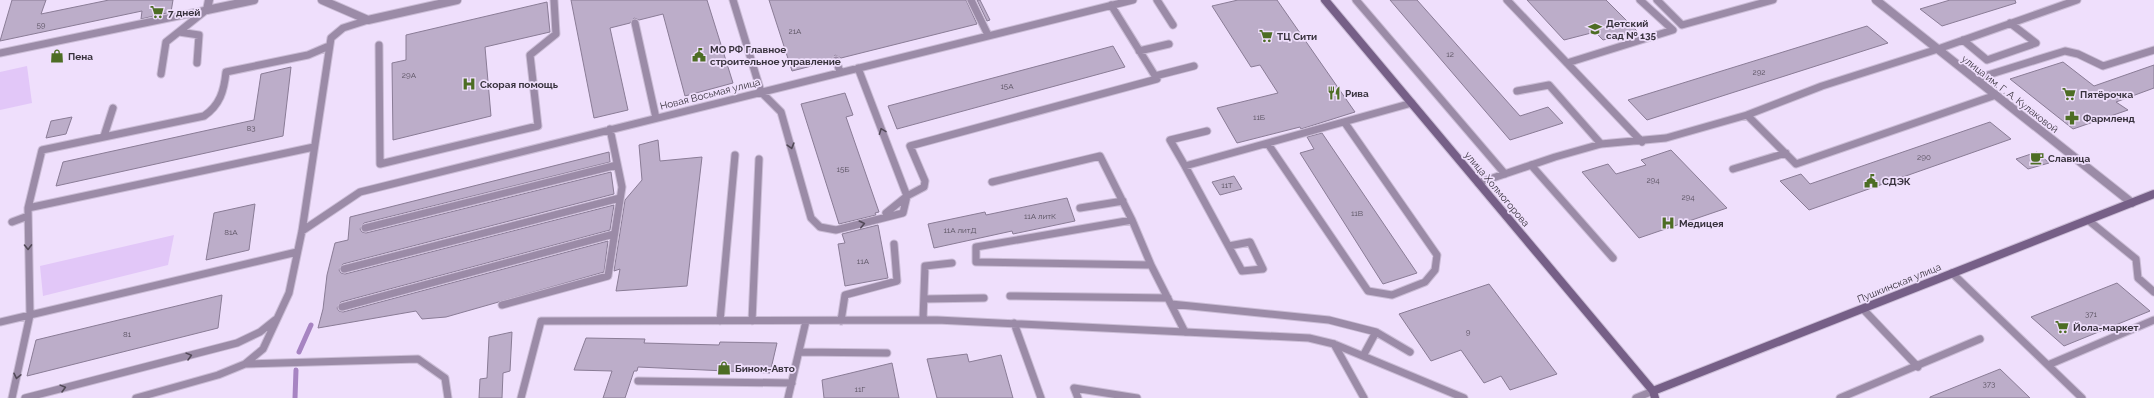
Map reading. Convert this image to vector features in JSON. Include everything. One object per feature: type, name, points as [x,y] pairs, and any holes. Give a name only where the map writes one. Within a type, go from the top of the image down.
[{"type":"main road","name":"улица Холмогорова","points":[[1325,0],[1654,395]]},
{"type":"main road","name":"Пушкинская улица","points":[[1654,395],[1952,273],[2154,194]]},
{"type":"street","points":[[209,0],[207,10],[254,0]]},
{"type":"street","points":[[322,0],[368,20],[457,0]]},
{"type":"street","name":"улица им. Г. А. Кулаковой","points":[[1876,0],[2132,203]]},
{"type":"lane","points":[[379,45],[380,164],[538,126],[530,55],[556,34],[554,0]]},
{"type":"lane","points":[[733,0],[761,92],[780,108],[811,218],[820,227],[836,230],[903,213],[907,196],[858,68]]},
{"type":"lane","points":[[971,0],[988,35]]},
{"type":"lane","name":"Новая Восьмая улица","points":[[302,230],[360,192],[1133,0]]},
{"type":"lane","points":[[1158,0],[1173,25]]},
{"type":"lane","points":[[1356,0],[1505,174]]},
{"type":"lane","points":[[1507,0],[1642,142]]},
{"type":"lane","points":[[1567,64],[1673,30],[1640,0]]},
{"type":"lane","points":[[1657,0],[1682,25],[1773,0]]},
{"type":"lane","points":[[1478,183],[1601,144],[1642,142],[1687,133],[1748,115],[1822,86],[1938,49],[2077,0]]},
{"type":"lane","points":[[886,213],[907,196],[924,187],[925,181],[910,146],[1157,79],[1110,6]]},
{"type":"lane","points":[[161,74],[166,42],[207,10]]},
{"type":"lane","points":[[0,53],[207,10]]},
{"type":"lane","points":[[246,364],[263,349],[289,293],[302,230],[331,38],[341,28],[368,20]]},
{"type":"lane","points":[[1963,40],[1987,60],[2036,43],[2010,23]]},
{"type":"lane","points":[[635,24],[656,118]]},
{"type":"lane","points":[[179,32],[199,35],[197,63]]},
{"type":"lane","points":[[1139,51],[1169,44]]},
{"type":"lane","points":[[12,398],[30,315],[28,212],[42,150],[204,116],[216,109],[221,100],[226,72],[308,55],[329,46]]},
{"type":"lane","points":[[1976,79],[2065,51],[2078,54],[2103,66],[2154,50]]},
{"type":"lane","points":[[836,60],[840,72]]},
{"type":"lane","points":[[1155,76],[1194,66]]},
{"type":"lane","points":[[1517,91],[1549,85],[1601,144]]},
{"type":"lane","points":[[1748,115],[1796,164],[1996,95]]},
{"type":"lane","points":[[1185,166],[1345,123],[1412,103]]},
{"type":"lane","points":[[104,136],[113,108]]},
{"type":"lane","points":[[1268,144],[1368,291],[1392,295],[1425,282],[1435,270],[1437,255],[1345,123]]},
{"type":"lane","points":[[502,305],[608,276],[622,187],[610,129]]},
{"type":"lane","points":[[1207,130],[1170,140],[1242,271],[1263,268],[1250,242],[1229,246]]},
{"type":"lane","points":[[12,222],[28,212],[314,147]]},
{"type":"lane","points":[[1733,169],[1786,153]]},
{"type":"lane","points":[[720,321],[735,155]]},
{"type":"lane","points":[[992,182],[1100,156],[1132,220],[1151,266],[1185,332]]},
{"type":"lane","points":[[752,321],[759,159]]},
{"type":"lane","points":[[365,228],[617,165]]},
{"type":"lane","points":[[1532,165],[1613,258]]},
{"type":"lane","points":[[344,269],[620,198]]},
{"type":"lane","points":[[1080,208],[1122,201]]},
{"type":"lane","points":[[1132,220],[976,246],[976,262],[1151,266]]},
{"type":"lane","points":[[2088,220],[2136,259],[2138,278],[2154,292]]},
{"type":"lane","points":[[342,307],[614,234]]},
{"type":"lane","points":[[841,320],[845,295],[897,281],[894,244]]},
{"type":"lane","points":[[0,322],[297,252]]},
{"type":"lane","points":[[923,320],[925,266],[952,263]]},
{"type":"lane","points":[[1952,273],[2082,398]]},
{"type":"lane","points":[[1010,296],[1169,301],[1329,320],[1376,332],[1410,352]]},
{"type":"lane","points":[[924,299],[984,298]]},
{"type":"lane","points":[[1863,309],[1918,367]]},
{"type":"lane","points":[[25,398],[237,343],[260,332],[277,318]]},
{"type":"lane","points":[[521,398],[541,321],[841,320],[923,320],[1014,323],[1309,338],[1334,344],[1464,398]]},
{"type":"lane","points":[[2048,365],[2154,320]]},
{"type":"lane","points":[[788,398],[806,321]]},
{"type":"lane","points":[[1014,323],[1041,398]]},
{"type":"lane","points":[[1364,356],[1376,332]]},
{"type":"lane","points":[[1840,398],[1918,367],[1980,339]]},
{"type":"lane","points":[[1334,344],[1364,398]]},
{"type":"lane","points":[[799,352],[887,353]]},
{"type":"lane","points":[[136,398],[218,375],[246,364],[418,359],[445,378],[448,398]]},
{"type":"lane","points":[[638,381],[792,383]]},
{"type":"lane","points":[[1078,398],[1074,388],[1137,398]]},
{"type":"lane","points":[[1636,398],[1654,395]]},
{"type":"shaded area","points":[[27,66],[32,103],[0,110],[0,72]]},
{"type":"shaded area","points":[[174,235],[168,265],[43,296],[40,266]]},
{"type":"building","points":[[12,0],[46,0],[41,14],[109,0],[173,0],[171,12],[141,19],[142,11],[0,41]]},
{"type":"building","name":"МО РФ Главное строительное управление","points":[[571,0],[707,0],[733,83],[685,96],[663,14],[639,20],[634,18],[630,23],[610,28],[628,110],[594,118]]},
{"type":"building","points":[[769,0],[966,0],[977,24],[841,58],[835,55],[831,61],[792,71]]},
{"type":"building","points":[[977,0],[980,0],[990,20],[987,21]]},
{"type":"building","name":"ТЦ Сити","points":[[1238,0],[1277,0],[1355,112],[1301,129],[1300,127],[1237,143],[1217,108],[1278,93],[1260,65],[1251,67],[1212,6]]},
{"type":"building","points":[[1390,0],[1417,0],[1520,116],[1548,107],[1563,123],[1510,140]]},
{"type":"building","points":[[1527,0],[1606,0],[1637,31],[1603,40],[1595,32],[1564,40]]},
{"type":"building","points":[[1950,0],[2015,0],[2016,3],[1942,26],[1920,9]]},
{"type":"building","points":[[547,2],[550,32],[485,47],[491,116],[393,140],[392,63],[406,60],[406,35]]},
{"type":"building","points":[[1867,26],[1888,43],[1647,120],[1628,100]]},
{"type":"building","points":[[1113,46],[1125,67],[897,129],[888,106]]},
{"type":"building","points":[[2063,62],[2094,86],[2154,65],[2154,88],[2116,102],[2128,110],[2073,129],[2010,79]]},
{"type":"building","points":[[291,67],[283,136],[56,186],[63,162],[254,120],[261,74]]},
{"type":"building","points":[[845,93],[853,115],[846,117],[879,212],[875,213],[876,215],[839,224],[801,104]]},
{"type":"building","points":[[72,117],[66,134],[46,138],[51,121]]},
{"type":"building","points":[[1990,122],[2011,139],[1809,210],[1780,181],[1801,174],[1810,184]]},
{"type":"building","points":[[1322,133],[1417,273],[1383,284],[1300,153],[1314,149],[1307,137]]},
{"type":"building","points":[[658,140],[660,161],[702,157],[687,286],[616,291],[620,269],[614,271],[625,200],[642,180],[639,145]]},
{"type":"building","points":[[1671,150],[1727,208],[1639,238],[1582,172],[1608,164],[1616,174],[1646,165],[1641,160]]},
{"type":"building","points":[[609,152],[610,162],[364,223],[360,229],[362,232],[366,233],[611,172],[614,194],[343,264],[339,270],[341,273],[345,274],[614,205],[610,230],[341,302],[337,308],[339,311],[343,312],[608,241],[604,272],[446,317],[422,319],[416,311],[318,328],[323,309],[327,275],[335,243],[348,240],[350,217]]},
{"type":"building","points":[[2037,152],[2049,163],[2028,169],[2016,159]]},
{"type":"building","points":[[1234,176],[1242,189],[1220,195],[1212,182]]},
{"type":"building","points":[[1067,198],[1075,221],[1013,234],[1012,231],[934,248],[928,224],[985,212],[986,215]]},
{"type":"building","points":[[255,204],[249,250],[206,260],[214,213]]},
{"type":"building","points":[[878,225],[888,278],[845,286],[838,244],[845,243],[842,234]]},
{"type":"building","points":[[2117,283],[2150,311],[2064,346],[2031,317]]},
{"type":"building","points":[[1489,284],[1557,374],[1510,390],[1501,376],[1484,383],[1461,350],[1431,361],[1399,314]]},
{"type":"building","points":[[222,295],[218,328],[27,376],[36,340]]},
{"type":"building","points":[[512,332],[510,371],[503,373],[502,398],[479,398],[480,379],[487,378],[489,337]]},
{"type":"building","name":"Бином-Авто","points":[[586,338],[645,339],[644,343],[719,345],[720,342],[777,343],[770,373],[638,367],[637,371],[634,371],[625,398],[603,398],[612,371],[574,370]]},
{"type":"building","points":[[967,354],[969,362],[1001,355],[1013,398],[937,398],[927,359]]},
{"type":"building","points":[[892,363],[899,398],[824,398],[822,380]]},
{"type":"building","points":[[2000,369],[2030,398],[1930,398],[1930,397]]},
{"type":"waterway","points":[[299,352],[311,325]]},
{"type":"waterway","points":[[295,398],[296,370]]},
{"type":"place","name":"7 дней","points":[[157,12]]},
{"type":"place","name":"Детский сад № 135","points":[[1595,29]]},
{"type":"place","name":"ТЦ Сити","points":[[1266,36]]},
{"type":"place","name":"МО РФ Главное строительное управление","points":[[699,55]]},
{"type":"place","name":"Пена","points":[[57,56]]},
{"type":"place","name":"Скорая помощь","points":[[469,84]]},
{"type":"place","name":"Рива","points":[[1334,93]]},
{"type":"place","name":"Пятёрочка","points":[[2069,94]]},
{"type":"place","name":"Фармленд","points":[[2072,118]]},
{"type":"place","name":"Славица","points":[[2037,158]]},
{"type":"place","name":"СДЭК","points":[[1871,181]]},
{"type":"place","name":"Медицея","points":[[1668,223]]},
{"type":"place","name":"Йола-маркет","points":[[2062,327]]},
{"type":"place","name":"Бином-Авто","points":[[724,368]]}]
